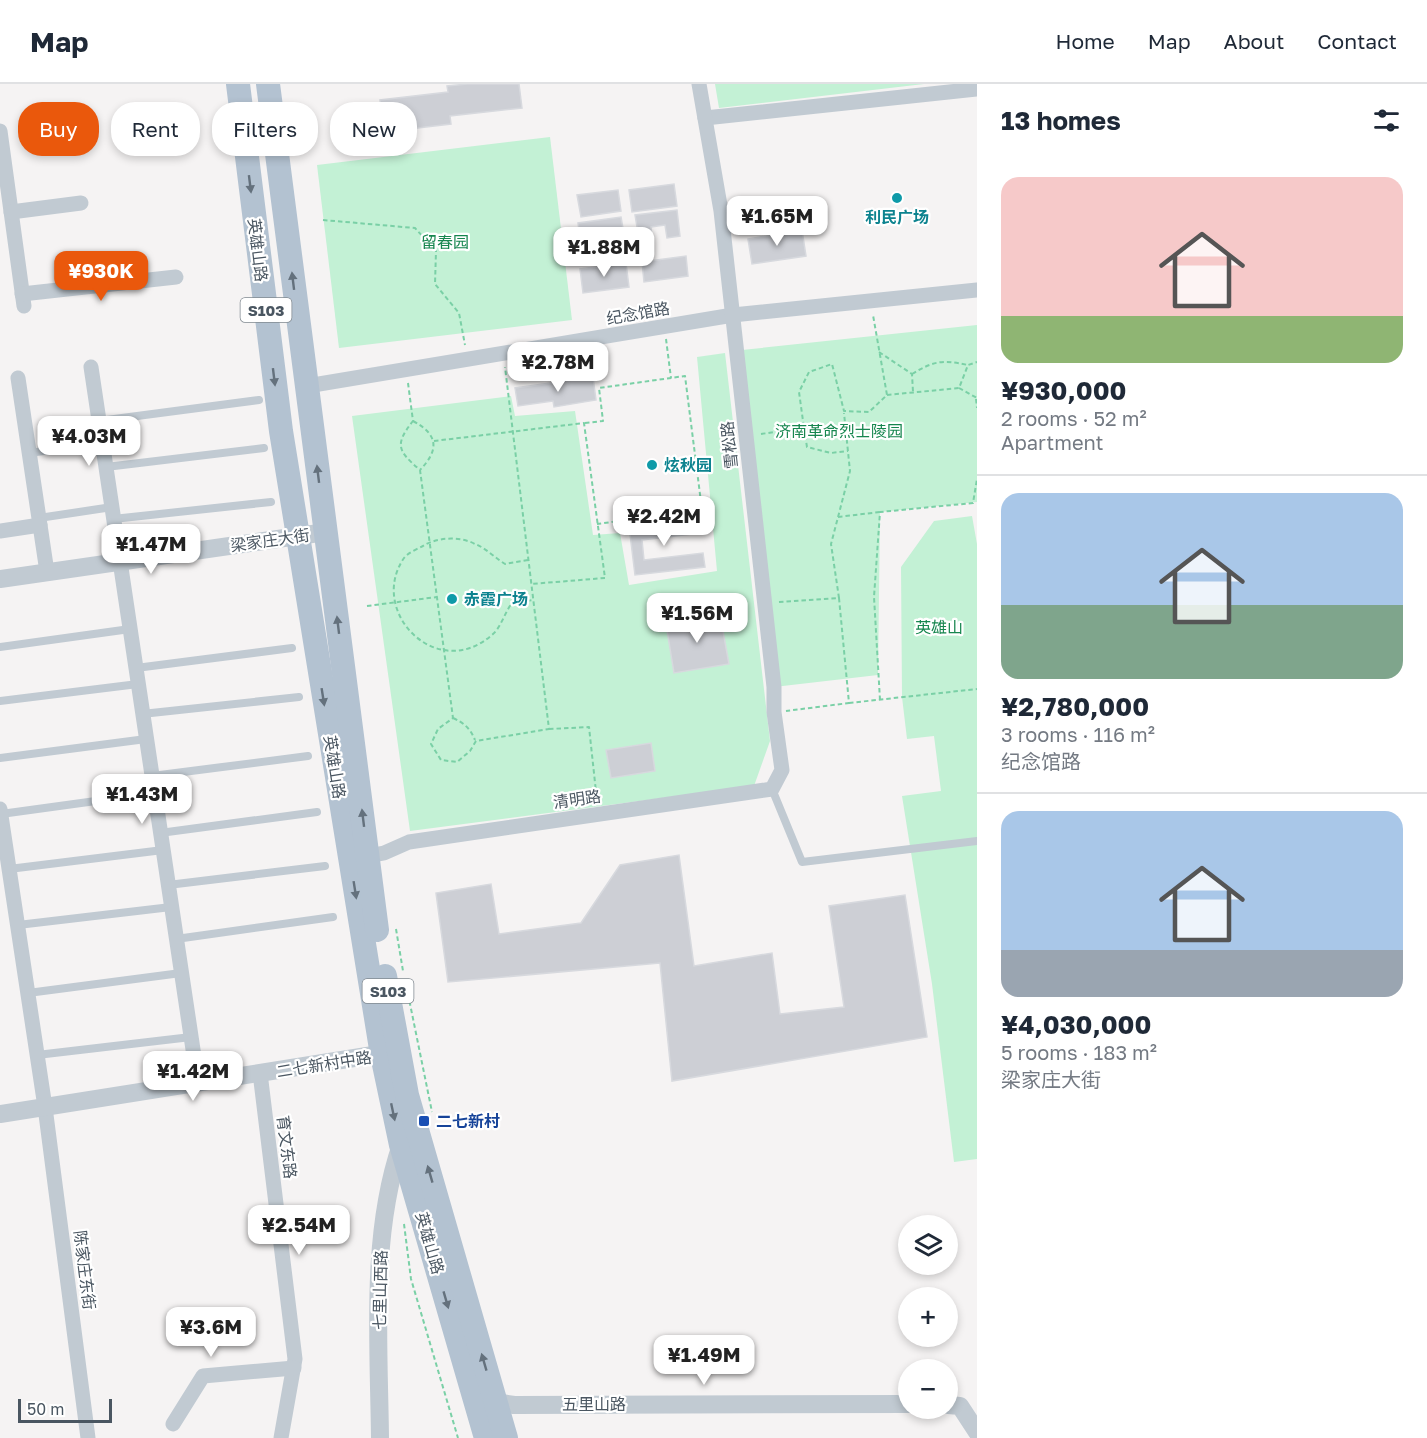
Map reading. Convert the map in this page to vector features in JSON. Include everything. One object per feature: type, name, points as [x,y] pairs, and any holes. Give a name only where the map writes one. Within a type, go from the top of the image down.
[{"type":"main road","name":"英雄山路","points":[[238,84],[279,420],[297,536],[390,1052],[407,1095],[506,1438]]},
{"type":"main road","name":"英雄山路","points":[[268,84],[368,856],[401,1145],[486,1438]]},
{"type":"street","name":"雪松路","points":[[699,84],[721,211],[774,687],[774,712],[782,770],[772,789]]},
{"type":"street","points":[[705,118],[977,89]]},
{"type":"street","points":[[0,131],[2,169],[11,212],[8,246],[23,300],[176,277]]},
{"type":"street","points":[[11,212],[81,203]]},
{"type":"street","name":"纪念馆路","points":[[307,386],[468,361],[733,315],[977,290]]},
{"type":"street","points":[[91,367],[198,1083]]},
{"type":"street","points":[[18,378],[47,572]]},
{"type":"street","points":[[0,531],[40,521]]},
{"type":"street","name":"梁家庄大街","points":[[0,579],[326,532]]},
{"type":"street","name":"清明路","points":[[368,856],[384,853],[410,842],[772,789]]},
{"type":"street","name":"陈家庄东街","points":[[0,812],[38,1055],[88,1438]]},
{"type":"street","name":"二七新村中路","points":[[0,1114],[390,1052]]},
{"type":"street","name":"育文东路","points":[[260,1073],[295,1359],[281,1438]]},
{"type":"street","name":"七里山西路","points":[[380,1438],[382,1232],[390,1178],[401,1145]]},
{"type":"street","points":[[174,1424],[203,1376],[294,1368]]},
{"type":"street","name":"五里山路","points":[[496,1402],[514,1405],[898,1404]]},
{"type":"street","points":[[958,1406],[977,1432]]},
{"type":"lane","points":[[99,420],[259,400]]},
{"type":"lane","points":[[29,453],[102,443]]},
{"type":"lane","points":[[106,467],[264,448]]},
{"type":"lane","points":[[40,521],[112,513],[271,502]]},
{"type":"lane","points":[[0,647],[130,629]]},
{"type":"lane","points":[[136,668],[292,648]]},
{"type":"lane","points":[[0,701],[138,684]]},
{"type":"lane","points":[[142,714],[299,697]]},
{"type":"lane","points":[[0,758],[146,739]]},
{"type":"lane","points":[[152,776],[308,756]]},
{"type":"lane","points":[[772,789],[802,862],[977,841]]},
{"type":"lane","points":[[0,812],[154,793]]},
{"type":"lane","points":[[160,833],[317,812]]},
{"type":"lane","points":[[9,869],[163,850]]},
{"type":"lane","points":[[168,885],[325,866]]},
{"type":"lane","points":[[18,925],[171,907]]},
{"type":"lane","points":[[176,939],[333,917]]},
{"type":"lane","points":[[28,993],[181,973]]},
{"type":"lane","points":[[38,1055],[191,1037]]},
{"type":"path","points":[[322,220],[415,228],[436,251],[435,284],[459,313],[468,361]]},
{"type":"path","points":[[870,301],[887,395]]},
{"type":"path","points":[[664,327],[671,378]]},
{"type":"path","points":[[879,352],[912,374]]},
{"type":"path","points":[[503,355],[549,729]]},
{"type":"path","points":[[912,374],[928,364],[944,360],[968,365],[977,363]]},
{"type":"path","points":[[848,451],[831,453],[807,447],[800,392],[809,372],[832,364],[844,411],[848,451],[850,471],[831,544],[839,598],[849,703]]},
{"type":"path","points":[[959,388],[968,365]]},
{"type":"path","points":[[406,371],[413,421],[403,434],[400,444],[403,454],[420,470],[453,718],[471,730],[476,741]]},
{"type":"path","points":[[912,374],[913,392]]},
{"type":"path","points":[[434,441],[603,421],[599,388],[685,376],[702,510],[597,524]]},
{"type":"path","points":[[844,411],[869,412],[887,395],[959,388],[976,398],[977,408]]},
{"type":"path","points":[[413,421],[424,427],[434,441],[433,456],[420,470]]},
{"type":"path","points":[[531,584],[605,578],[584,423]]},
{"type":"path","points":[[746,437],[804,428]]},
{"type":"path","points":[[838,517],[975,503],[977,479]]},
{"type":"path","points":[[880,512],[874,597],[880,700]]},
{"type":"path","points":[[528,560],[505,564],[476,544],[452,538],[430,542],[404,557],[395,583],[394,602],[412,636],[444,652],[472,647],[495,633],[512,603],[533,600]]},
{"type":"path","points":[[367,606],[437,597]]},
{"type":"path","points":[[765,604],[839,598]]},
{"type":"path","points":[[774,712],[977,689]]},
{"type":"path","points":[[453,718],[438,729],[431,744],[441,760],[457,762],[470,751],[476,741],[549,729],[589,727],[598,814]]},
{"type":"path","points":[[394,920],[404,975]]},
{"type":"path","points":[[407,987],[434,1119]]},
{"type":"green space","points":[[715,84],[924,84],[719,108]]},
{"type":"green space","name":"留春园","points":[[550,137],[572,320],[339,348],[317,165],[392,156],[417,156],[417,153]]},
{"type":"green space","name":"济南革命烈士陵园","points":[[977,325],[977,502],[880,512],[878,675],[774,687],[742,350]]},
{"type":"green space","points":[[725,353],[770,741],[754,786],[410,831],[352,416],[511,396],[515,416],[575,411],[593,535],[620,533],[629,585],[717,571],[697,357]]},
{"type":"green space","name":"英雄山","points":[[972,516],[977,544],[977,1159],[954,1162],[932,984],[902,796],[941,791],[934,736],[907,739],[902,697],[901,567],[934,521]]},
{"type":"building","points":[[519,84],[522,108],[450,116],[451,124],[417,128],[417,102],[380,102],[380,100],[448,92],[447,86]]},
{"type":"building","points":[[674,184],[677,206],[632,212],[629,190]]},
{"type":"building","points":[[618,190],[621,211],[581,217],[577,195]]},
{"type":"building","points":[[677,210],[680,236],[667,238],[665,225],[651,227],[652,237],[639,239],[635,215]]},
{"type":"building","points":[[621,217],[625,240],[581,246],[578,223]]},
{"type":"building","points":[[802,230],[806,256],[752,264],[748,239]]},
{"type":"building","points":[[686,256],[688,276],[644,282],[642,262]]},
{"type":"building","points":[[626,263],[629,287],[583,293],[580,269]]},
{"type":"building","points":[[593,377],[596,400],[554,407],[553,401],[518,406],[515,388]]},
{"type":"building","points":[[698,518],[700,533],[642,540],[644,560],[703,553],[705,567],[635,575],[629,526]]},
{"type":"building","points":[[720,615],[729,664],[674,673],[666,624]]},
{"type":"building","points":[[651,743],[655,771],[611,778],[606,750]]},
{"type":"building","points":[[679,855],[694,966],[772,953],[780,1014],[844,1007],[829,906],[905,895],[927,1037],[672,1081],[660,963],[448,982],[436,893],[491,884],[499,934],[581,923],[620,865]]},
{"type":"place","name":"利民广场","points":[[897,198]]},
{"type":"place","name":"炫秋园","points":[[652,465]]},
{"type":"place","name":"赤霞广场","points":[[452,599]]},
{"type":"place","name":"二七新村","points":[[424,1121]]}]
